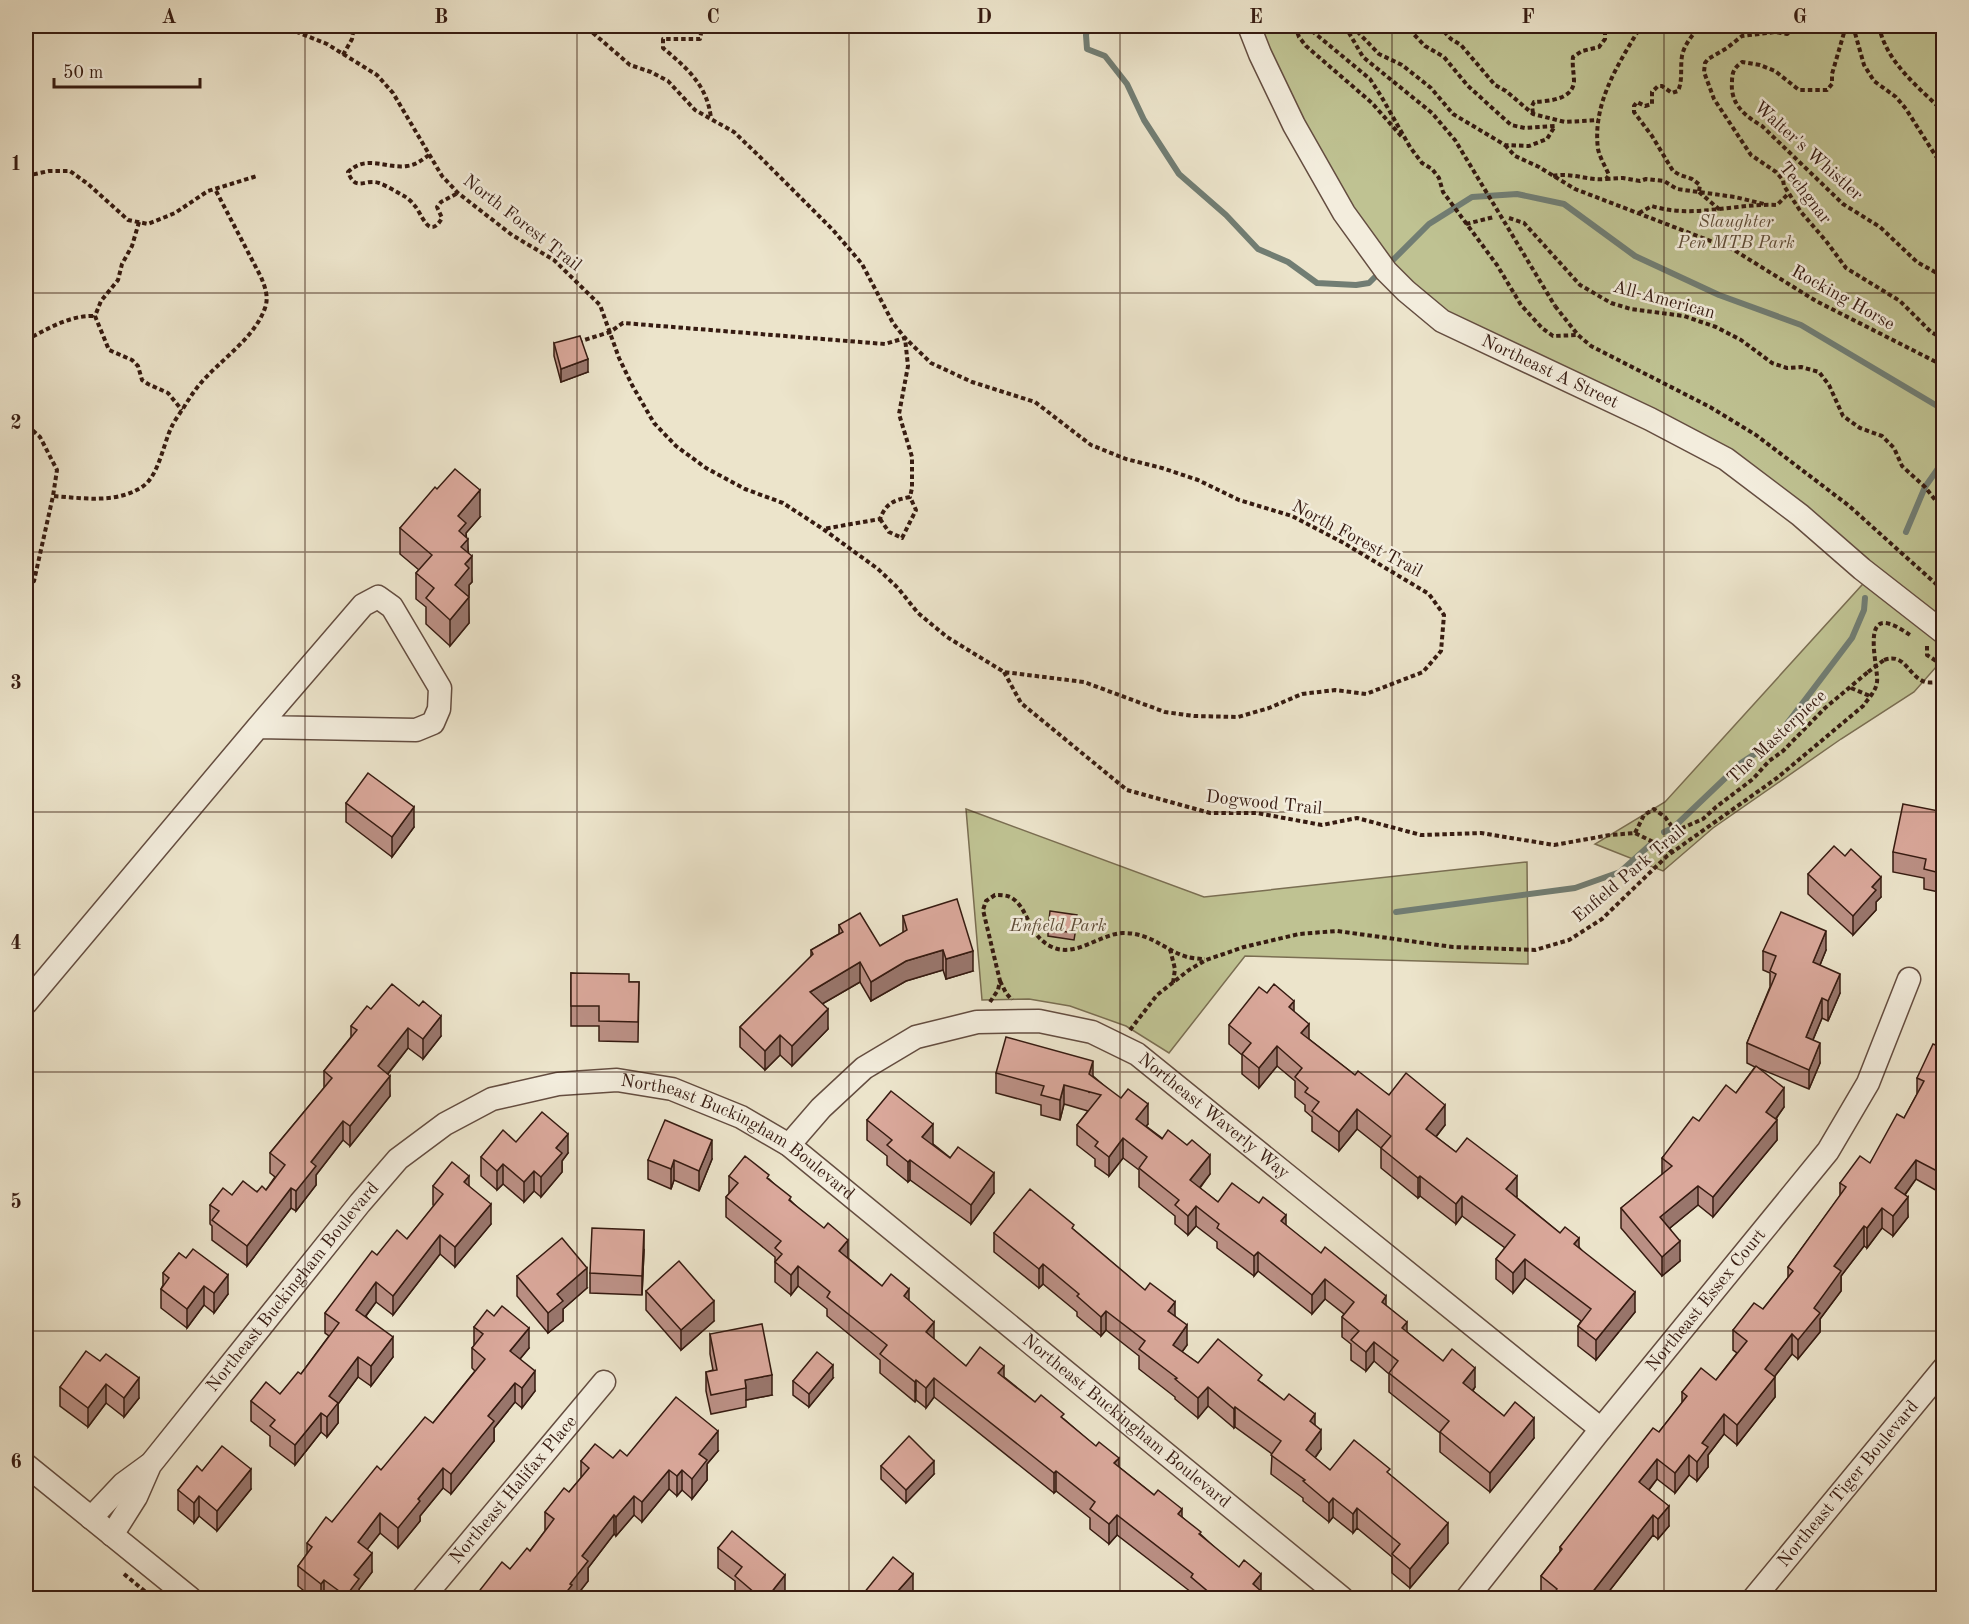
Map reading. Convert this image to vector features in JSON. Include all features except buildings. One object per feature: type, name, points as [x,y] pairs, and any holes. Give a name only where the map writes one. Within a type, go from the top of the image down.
[{"type":"street","name":"Northeast A Street","points":[[1249,26],[1294,125],[1344,213],[1386,272],[1406,291],[1442,321],[1650,419],[1726,459],[1800,515],[1862,569],[1934,639]]},
{"type":"street","points":[[26,1003],[258,727],[363,606],[378,597],[392,608],[440,688],[439,709],[433,723],[416,729],[258,727]]},
{"type":"street","name":"Northeast Essex Court","points":[[1467,1599],[1601,1429],[1828,1151],[1868,1083],[1909,980]]},
{"type":"street","name":"Northeast Waverly Way","points":[[789,1145],[821,1108],[864,1068],[916,1037],[977,1022],[1039,1021],[1092,1032],[1140,1057],[1601,1429]]},
{"type":"street","name":"Northeast Buckingham Boulevard","points":[[112,1535],[136,1497],[150,1465],[360,1203],[398,1159],[445,1124],[492,1099],[558,1084],[617,1080],[672,1089],[741,1117],[789,1145],[1342,1599]]},
{"type":"street","name":"Northeast Tiger Boulevard","points":[[1754,1599],[1944,1368]]},
{"type":"street","name":"Northeast Halifax Place","points":[[423,1599],[604,1382]]},
{"type":"street","points":[[26,1465],[190,1599]]},
{"type":"street","name":"Northeast Buckingham Boulevard","points":[[91,1518],[123,1484],[150,1465]]},
{"type":"path","name":"North Forest Trail","points":[[282,26],[327,44],[377,75],[393,93],[442,176],[458,193],[512,235],[554,260],[600,305],[619,358],[632,385],[654,423],[676,446],[706,468],[745,489],[783,503],[823,529],[878,569],[898,588],[918,613],[947,637],[1004,672],[1084,682],[1166,712],[1194,716],[1238,717],[1269,708],[1302,694],[1335,690],[1366,694],[1423,672],[1441,651],[1444,615],[1429,594],[1392,570],[1292,516],[1239,500],[1198,480],[1126,459],[1091,445],[1035,402],[972,382],[931,363],[905,339],[893,322],[862,264],[833,230],[734,132],[695,110],[668,81],[630,64],[585,26]]},
{"type":"path","points":[[343,56],[352,39],[354,26]]},
{"type":"path","points":[[698,26],[702,28],[700,39],[663,39],[663,48],[692,75],[709,102],[711,120]]},
{"type":"path","points":[[1295,26],[1306,46],[1372,102],[1422,163],[1440,178],[1443,192],[1497,265],[1521,305],[1542,328],[1553,336],[1578,335]]},
{"type":"path","points":[[1306,26],[1370,79],[1410,147]]},
{"type":"path","points":[[1345,26],[1362,57],[1425,106],[1455,140],[1555,306],[1578,335],[1591,346],[1710,407],[1756,435],[1848,505],[1944,591]]},
{"type":"path","points":[[1352,26],[1379,54],[1402,65],[1431,88],[1453,114],[1505,145],[1529,146],[1547,139],[1555,126]]},
{"type":"path","points":[[1406,26],[1425,46],[1444,57],[1468,86],[1511,125],[1525,128],[1555,126],[1564,122]]},
{"type":"path","points":[[1439,26],[1451,39],[1461,45],[1495,85],[1506,91],[1533,114],[1564,122],[1598,120]]},
{"type":"path","points":[[1533,114],[1534,102],[1554,100],[1568,93],[1574,84],[1573,57],[1582,51],[1599,47],[1605,39],[1605,26]]},
{"type":"path","points":[[1606,179],[1609,175],[1598,148],[1599,112],[1609,82],[1641,26]]},
{"type":"path","points":[[1699,191],[1700,185],[1673,171],[1666,162],[1652,136],[1634,112],[1634,106],[1637,102],[1644,106],[1652,104],[1652,92],[1658,86],[1672,93],[1678,91],[1682,55],[1690,38],[1700,26]]},
{"type":"path","name":"Techgnar","points":[[1802,26],[1787,34],[1775,32],[1742,36],[1727,48],[1711,56],[1705,63],[1704,72],[1714,99],[1751,154],[1783,180],[1788,194],[1801,213],[1846,268],[1900,301],[1931,332],[1944,339]]},
{"type":"path","name":"Walter's Whistler","points":[[1846,26],[1832,74],[1832,84],[1827,90],[1798,90],[1775,71],[1760,65],[1742,62],[1735,67],[1732,75],[1731,87],[1734,100],[1749,118],[1762,126],[1843,204],[1880,227],[1917,262],[1944,277]]},
{"type":"path","points":[[1853,26],[1864,65],[1874,81],[1896,97],[1906,109],[1944,169]]},
{"type":"path","points":[[1879,26],[1881,38],[1895,63],[1944,112]]},
{"type":"path","name":"Rocking Horse","points":[[1505,145],[1515,156],[1539,167],[1575,189],[1734,249],[1816,301],[1944,366]]},
{"type":"path","points":[[429,155],[409,166],[364,162],[348,172],[356,183],[378,182],[406,197],[416,206],[423,221],[434,227],[442,218],[437,207],[441,202],[458,193]]},
{"type":"path","points":[[26,176],[49,171],[70,171],[128,220],[148,224],[175,213],[208,191],[257,176]]},
{"type":"path","points":[[1553,176],[1565,173],[1593,180],[1623,178],[1664,181],[1677,189],[1752,200],[1764,204]]},
{"type":"path","points":[[53,496],[101,499],[128,496],[145,485],[155,469],[171,428],[182,410],[200,384],[238,346],[266,307],[267,292],[261,277],[215,189]]},
{"type":"path","points":[[1699,191],[1720,210]]},
{"type":"path","points":[[1639,213],[1652,206],[1673,211],[1777,205],[1788,194]]},
{"type":"path","points":[[1466,224],[1494,217]]},
{"type":"path","name":"All-American","points":[[1509,218],[1524,223],[1581,285],[1611,303],[1631,309],[1684,316],[1716,327],[1741,340],[1772,363],[1787,368],[1801,367],[1819,372],[1829,385],[1843,416],[1860,428],[1882,436],[1894,448],[1902,466],[1931,495],[1944,512]]},
{"type":"path","points":[[139,222],[118,280],[101,301],[95,316],[109,350],[132,360],[138,366],[142,380],[168,393],[182,410]]},
{"type":"path","points":[[26,340],[69,319],[95,316]]},
{"type":"path","points":[[569,344],[610,332],[623,322],[885,344],[905,339],[908,366],[899,414],[912,457],[910,497],[916,510],[902,538],[889,532],[880,519]]},
{"type":"path","points":[[26,430],[31,429],[40,437],[57,470],[34,581],[26,586]]},
{"type":"path","points":[[880,519],[892,500],[910,497]]},
{"type":"path","points":[[823,529],[880,519]]},
{"type":"path","points":[[1851,688],[1870,696],[1874,692],[1878,682],[1873,650],[1874,631],[1877,627],[1885,622],[1890,623],[1917,639]]},
{"type":"path","points":[[1934,639],[1927,655],[1944,666]]},
{"type":"path","name":"The Masterpiece","points":[[1635,833],[1644,815],[1654,809],[1665,817],[1676,830],[1703,819],[1753,779],[1825,708],[1884,660],[1892,657],[1898,659],[1921,680],[1927,682],[1940,682],[1944,679]]},
{"type":"path","name":"Dogwood Trail","points":[[1004,672],[1021,703],[1127,790],[1210,813],[1257,813],[1322,825],[1357,818],[1420,835],[1480,833],[1554,845],[1635,833]]},
{"type":"path","name":"Enfield Park Trail","points":[[1118,1045],[1157,995],[1189,970],[1206,960],[1244,947],[1299,934],[1337,932],[1453,947],[1535,950],[1569,940],[1602,919],[1673,852],[1777,778],[1863,706],[1870,696]]},
{"type":"path","points":[[1635,833],[1673,852]]},
{"type":"path","points":[[1012,1000],[1000,981],[984,910],[986,901],[994,895],[1006,895],[1014,899],[1032,929],[1042,941],[1054,948],[1067,950],[1102,937],[1122,933],[1147,936],[1186,957],[1206,960]]},
{"type":"path","points":[[1170,949],[1175,969],[1173,983]]},
{"type":"path","points":[[989,1003],[998,990],[1000,981]]},
{"type":"green space","name":"Slaughter Pen MTB Park","points":[[1243,26],[1943,26],[1944,658],[1914,692],[1841,739],[1713,828],[1663,871],[1595,844],[1665,802],[1871,575],[1726,461],[1424,304],[1358,228]]},
{"type":"green space","name":"Enfield Park","points":[[966,809],[1204,897],[1527,862],[1528,964],[1245,956],[1169,1053],[1126,1026],[1070,1006],[1029,999],[982,1000]]},
{"type":"waterway","points":[[1088,26],[1087,49],[1105,56],[1127,84],[1144,120],[1179,174],[1226,215],[1258,249],[1288,262],[1317,283],[1356,285],[1369,283],[1380,272]]},
{"type":"waterway","points":[[1388,265],[1429,224],[1472,197],[1517,194],[1564,204],[1635,256],[1719,295],[1801,325],[1944,410]]},
{"type":"waterway","points":[[1906,532],[1925,487],[1944,460]]},
{"type":"waterway","points":[[1664,832],[1673,828],[1741,763],[1773,742],[1852,638],[1864,610],[1865,598]]},
{"type":"waterway","points":[[1396,912],[1575,888],[1620,872],[1650,845]]}]
